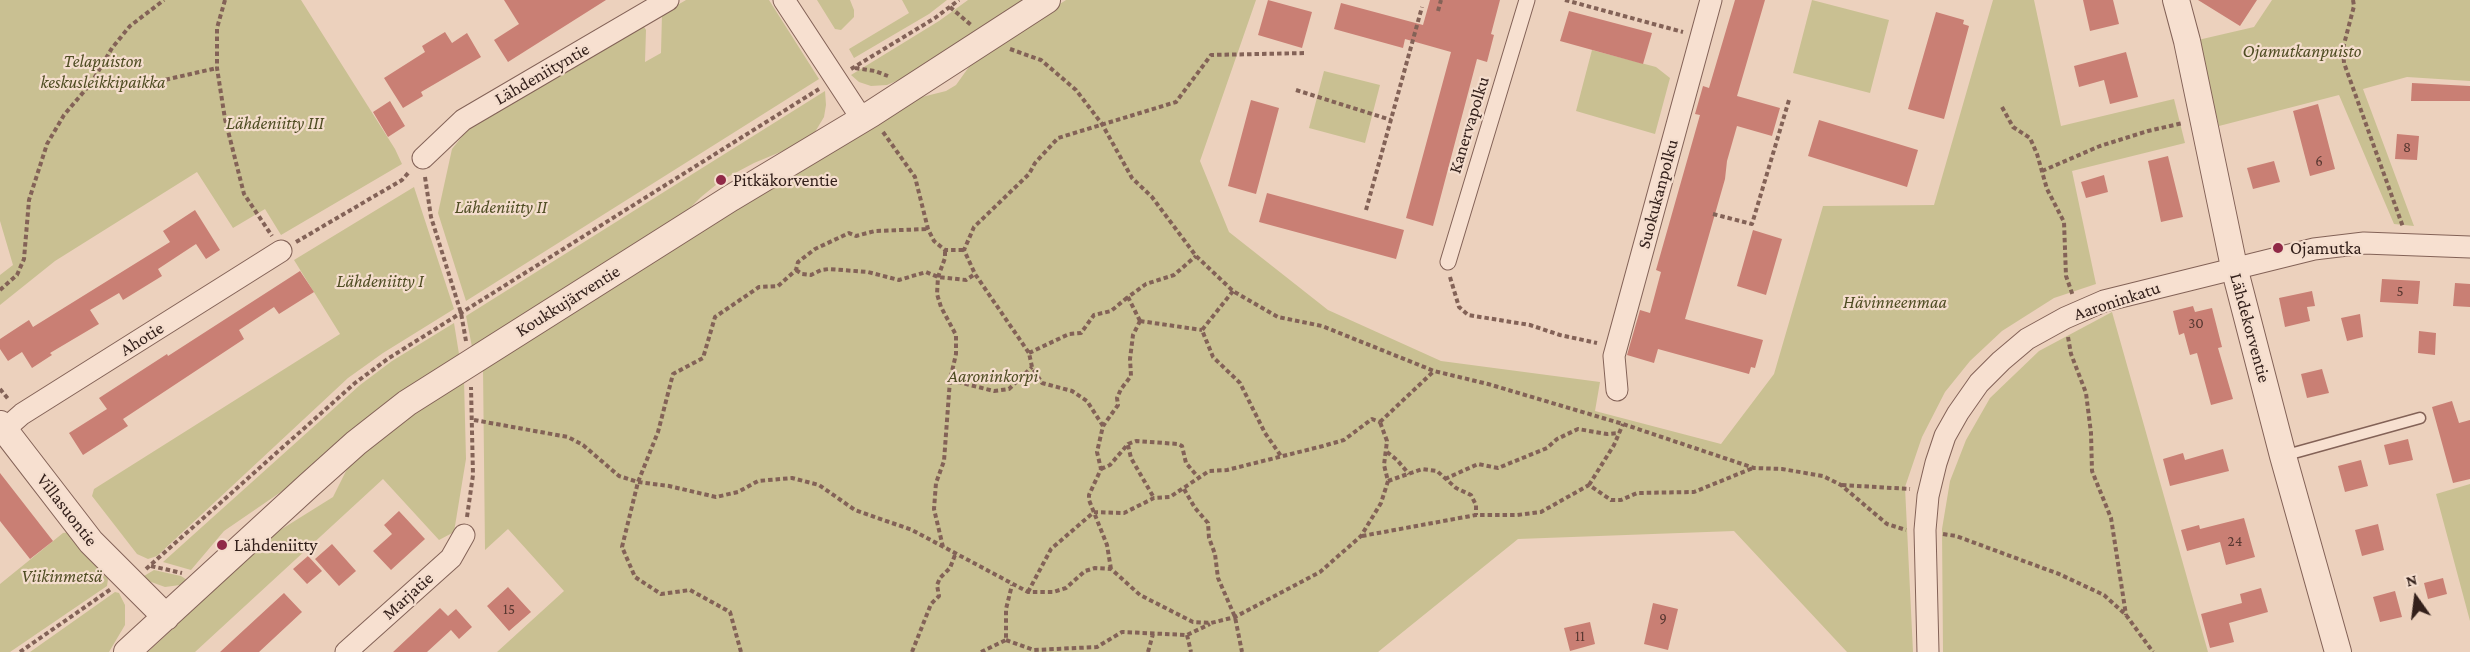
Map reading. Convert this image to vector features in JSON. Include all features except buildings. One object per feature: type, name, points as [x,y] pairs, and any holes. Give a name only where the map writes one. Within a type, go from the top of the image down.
[{"type":"street","name":"Lähdeniityntie","points":[[423,159],[463,120],[668,0]]},
{"type":"street","points":[[784,0],[844,73],[866,117]]},
{"type":"street","name":"Koukkujärventie","points":[[127,652],[356,444],[407,403],[866,117],[1047,0]]},
{"type":"street","name":"Kanervapolku","points":[[1448,262],[1527,0]]},
{"type":"street","name":"Suokukanpolku","points":[[1617,390],[1614,356],[1711,0]]},
{"type":"street","name":"Lähdekorventie","points":[[2176,0],[2187,41],[2234,267],[2283,456],[2338,652]]},
{"type":"street","points":[[2234,267],[2340,244],[2470,248]]},
{"type":"street","name":"Ahotie","points":[[2,427],[282,251]]},
{"type":"street","name":"Aaroninkatu","points":[[1928,652],[1925,530],[1928,496],[1945,436],[1979,383],[2001,361],[2065,310],[2234,267]]},
{"type":"street","name":"Villasuontie","points":[[2,427],[91,542],[166,617]]},
{"type":"street","name":"Marjatie","points":[[346,652],[451,558],[464,535]]},
{"type":"lane","points":[[2283,456],[2420,418]]},
{"type":"path","points":[[0,290],[18,275],[24,259],[29,200],[47,144],[64,115],[92,82],[112,48],[130,26],[164,0]]},
{"type":"path","points":[[225,0],[217,28],[217,68],[225,119],[244,194],[282,251],[402,180],[423,159]]},
{"type":"path","points":[[20,652],[151,566],[355,384],[389,358],[959,0]]},
{"type":"path","points":[[1438,11],[1441,0]]},
{"type":"path","points":[[1565,0],[1701,37]]},
{"type":"path","points":[[2353,0],[2354,6],[2343,48],[2344,63],[2405,231]]},
{"type":"path","points":[[950,7],[984,39],[1041,60],[1076,90],[1102,124],[1132,178],[1152,197],[1196,256],[1233,291],[1278,317],[1322,326],[1434,371],[1488,384],[1623,424],[1754,468],[1782,469],[1823,476],[1841,485],[1887,524],[1903,530],[1925,530],[1956,536],[2059,574],[2104,595],[2126,615],[2153,652]]},
{"type":"path","points":[[1366,210],[1422,7]]},
{"type":"path","points":[[1103,426],[1086,401],[1072,391],[1042,383],[1032,367],[1029,353],[975,274],[964,250],[974,227],[1029,174],[1035,163],[1058,138],[1176,102],[1211,55],[1307,53]]},
{"type":"path","points":[[92,82],[129,88],[217,68]]},
{"type":"path","points":[[844,73],[875,71],[891,78],[904,92]]},
{"type":"path","points":[[1296,90],[1391,120]]},
{"type":"path","points":[[1713,214],[1752,224],[1789,100]]},
{"type":"path","points":[[2002,107],[2013,127],[2030,138],[2047,189],[2064,222],[2066,276],[2074,298]]},
{"type":"path","points":[[866,117],[915,177],[928,229],[934,241],[945,250],[964,250]]},
{"type":"path","points":[[2042,171],[2100,146],[2148,130],[2185,123]]},
{"type":"path","points":[[423,159],[431,217],[460,313],[470,362],[474,420],[473,475],[464,535]]},
{"type":"path","points":[[741,652],[730,612],[690,590],[661,594],[634,578],[622,547],[638,482],[658,432],[673,374],[703,358],[715,316],[759,287],[778,286],[796,270],[798,262],[815,249],[849,233],[856,236],[875,231],[928,229]]},
{"type":"path","points":[[944,547],[934,509],[936,483],[944,461],[950,380],[956,354],[956,335],[939,300],[938,277],[945,258],[945,250]]},
{"type":"path","points":[[1029,353],[1069,334],[1081,333],[1094,315],[1111,311],[1146,284],[1174,274],[1196,256]]},
{"type":"path","points":[[1448,262],[1454,294],[1460,307],[1468,315],[1523,323],[1560,335],[1590,340],[1601,344],[1614,356]]},
{"type":"path","points":[[796,270],[802,274],[811,275],[829,269],[868,272],[899,280],[926,272],[938,277],[966,279],[975,274]]},
{"type":"path","points":[[1202,330],[1233,291]]},
{"type":"path","points":[[2081,295],[2074,298],[2065,310],[2071,354],[2086,393],[2091,433],[2092,471],[2111,518],[2126,615]]},
{"type":"path","points":[[1128,297],[1140,321]]},
{"type":"path","points":[[1140,321],[1202,330]]},
{"type":"path","points":[[1111,569],[1107,545],[1089,495],[1101,469],[1097,452],[1103,426],[1118,405],[1117,398],[1121,389],[1131,376],[1130,359],[1133,335],[1140,321]]},
{"type":"path","points":[[1202,330],[1214,357],[1240,383],[1265,433],[1281,456]]},
{"type":"path","points":[[950,380],[994,391],[1010,388],[1032,367]]},
{"type":"path","points":[[1380,422],[1434,371]]},
{"type":"path","points":[[981,652],[1006,640],[1034,650],[1097,647],[1122,632],[1187,635],[1211,624],[1235,617],[1320,572],[1361,536],[1381,503],[1388,481],[1383,465],[1387,452],[1387,441],[1380,422],[1372,419],[1344,440],[1227,470],[1209,471],[1170,497],[1154,498],[1124,513],[1094,512],[1051,549],[1028,592]]},
{"type":"path","points":[[474,420],[568,437],[583,446],[619,476],[716,498],[738,492],[758,481],[792,478],[819,485],[855,510],[912,530],[1028,592],[1053,592],[1066,588],[1085,571],[1095,568],[1111,569],[1140,595],[1149,600],[1193,622],[1211,624]]},
{"type":"path","points":[[1361,536],[1476,515],[1517,515],[1541,512],[1589,485],[1623,424]]},
{"type":"path","points":[[1445,479],[1478,464],[1498,468],[1547,448],[1557,439],[1578,429],[1607,434],[1619,433]]},
{"type":"path","points":[[1101,469],[1110,465],[1128,444],[1136,441],[1178,444],[1182,446],[1186,463],[1198,477]]},
{"type":"path","points":[[1128,444],[1131,458],[1154,498]]},
{"type":"path","points":[[1387,452],[1397,459],[1409,474]]},
{"type":"path","points":[[1589,485],[1611,500],[1621,500],[1637,493],[1694,492],[1754,468]]},
{"type":"path","points":[[1388,481],[1422,469],[1437,471],[1456,488],[1471,495],[1476,505],[1476,515]]},
{"type":"path","points":[[1841,485],[1920,490]]},
{"type":"path","points":[[1184,489],[1195,508],[1208,522],[1209,538],[1215,554],[1218,578],[1235,617],[1242,652]]},
{"type":"path","points":[[912,652],[931,604],[939,596],[937,585],[940,578],[950,568],[955,555]]},
{"type":"path","points":[[151,566],[189,575]]},
{"type":"path","points":[[1006,640],[1006,609],[1012,585]]},
{"type":"path","points":[[1148,652],[1153,634]]},
{"type":"path","points":[[1187,635],[1191,652]]},
{"type":"green space","name":"Lähdeniitty III","points":[[0,0],[301,0],[395,149],[402,164],[281,235],[265,209],[233,228],[197,172],[55,261],[0,305],[0,275],[13,265],[0,221]]},
{"type":"green space","name":"Lähdeniitty II","points":[[686,0],[769,0],[819,79],[466,301],[438,213],[452,149],[468,129],[643,25],[646,30],[645,62],[661,53],[662,14]]},
{"type":"green space","points":[[817,0],[850,0],[854,17],[841,30],[835,29]]},
{"type":"green space","points":[[902,0],[947,0],[929,14],[854,58],[849,49],[909,13]]},
{"type":"green space","points":[[968,0],[1026,0],[901,79],[887,85],[871,86],[859,82],[851,75],[939,21]]},
{"type":"green space","name":"Aaroninkorpi","points":[[1066,0],[1256,0],[1200,161],[1229,232],[1328,310],[1441,361],[1600,382],[1595,411],[1721,444],[1774,374],[1823,206],[1934,205],[1993,0],[2034,0],[2061,126],[2174,99],[2185,143],[2072,171],[2096,284],[2054,298],[2002,331],[1970,361],[1945,392],[1922,437],[1905,487],[1913,652],[1847,652],[1734,531],[1518,539],[1378,652],[497,652],[564,591],[508,529],[485,550],[483,368],[901,107],[922,97],[946,91],[956,85],[976,57]]},
{"type":"green space","points":[[1812,0],[1889,20],[1870,93],[1793,73]]},
{"type":"green space","name":"Ojamutkanpuisto","points":[[2272,0],[2470,0],[2470,81],[2407,77],[2363,89],[2414,226],[2394,224],[2339,95],[2219,126],[2198,40],[2254,27]]},
{"type":"green space","points":[[1592,50],[1656,67],[1670,78],[1655,134],[1576,111]]},
{"type":"green space","points":[[1324,71],[1380,85],[1365,143],[1309,128]]},
{"type":"green space","points":[[825,91],[824,117],[815,132],[790,148],[722,180],[681,217],[472,347],[466,316]]},
{"type":"green space","name":"Lähdeniitty I","points":[[414,187],[454,309],[383,353],[348,378],[157,556],[148,559],[137,554],[92,496],[94,489],[340,334],[294,260]]},
{"type":"green space","points":[[2112,312],[2208,652],[1943,652],[1942,529],[1950,481],[1966,440],[1990,398],[2039,351]]},
{"type":"green space","points":[[454,323],[459,354],[410,387],[310,472],[224,531],[191,570],[163,562],[360,385],[392,361]]},
{"type":"green space","points":[[464,380],[466,459],[454,532],[439,540],[383,479],[195,652],[148,652],[277,532],[333,497],[346,471],[360,453],[412,413]]},
{"type":"green space","points":[[2470,484],[2470,621],[2436,494]]},
{"type":"green space","name":"Viikinmetsä","points":[[69,532],[108,579],[107,586],[10,652],[0,652],[0,584],[63,533]]},
{"type":"green space","points":[[154,570],[181,576],[187,580],[180,585],[165,587],[143,579]]},
{"type":"green space","points":[[115,592],[119,593],[125,605],[125,625],[109,652],[30,652]]},
{"type":"place","name":"Pitkäkorventie","points":[[721,180]]},
{"type":"place","name":"Ojamutka","points":[[2278,248]]},
{"type":"place","name":"Lähdeniitty","points":[[222,545]]},
{"type":"park label","name":"Telapuiston keskusleikkipaikka","points":[[103,71]]},
{"type":"park label","name":"Hävinneenmaa","points":[[1895,302]]}]
